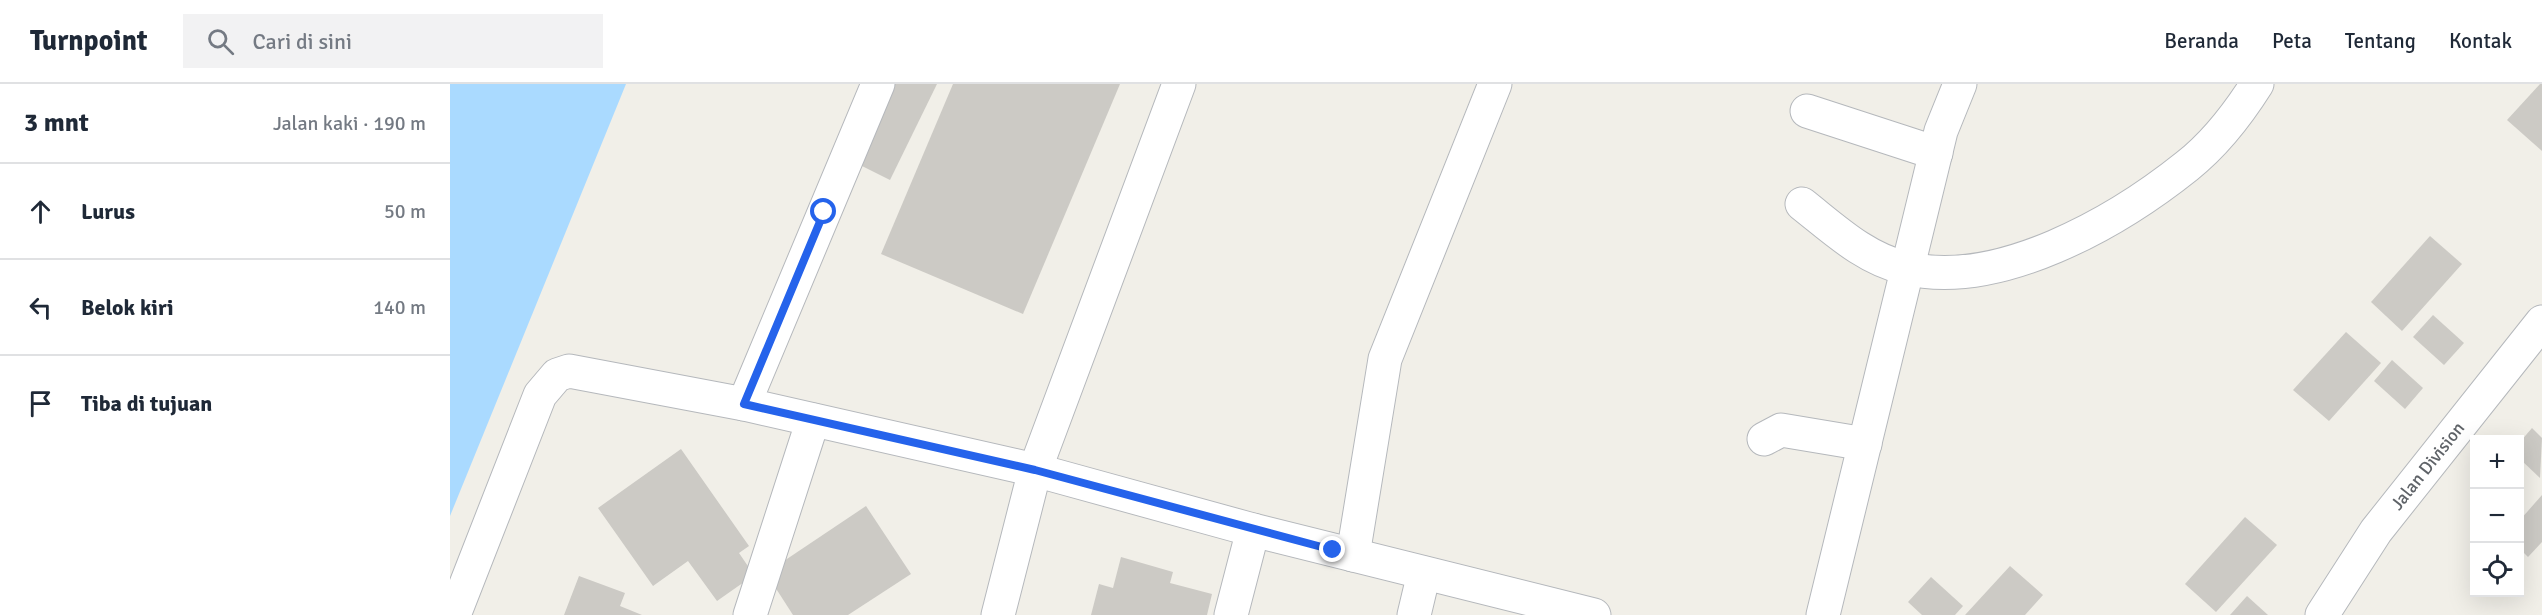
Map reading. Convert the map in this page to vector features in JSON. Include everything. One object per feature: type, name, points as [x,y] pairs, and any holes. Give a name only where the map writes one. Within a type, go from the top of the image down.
[{"type":"street","points":[[744,404],[878,84]]},
{"type":"street","points":[[998,615],[1035,470],[1179,84]]},
{"type":"street","points":[[1353,555],[1385,359],[1495,84]]},
{"type":"street","points":[[1823,615],[1941,131],[1960,84]]},
{"type":"street","points":[[1802,204],[1861,251],[1907,269],[1967,273],[2019,260],[2079,235],[2136,202],[2188,165],[2237,116],[2258,84]]},
{"type":"street","points":[[1807,111],[1936,153]]},
{"type":"street","name":"Jalan Division","points":[[2322,615],[2376,531],[2542,322]]},
{"type":"street","points":[[454,615],[540,395],[557,375],[569,370],[744,404],[1035,470],[1253,530],[1594,615]]},
{"type":"street","points":[[750,615],[813,420]]},
{"type":"street","points":[[1764,440],[1781,430],[1865,444]]},
{"type":"street","points":[[1231,615],[1253,530]]},
{"type":"street","points":[[1414,615],[1425,573]]},
{"type":"water","points":[[450,84],[626,84],[450,516]]},
{"type":"building","points":[[894,84],[937,84],[890,180],[856,163]]},
{"type":"building","points":[[953,84],[1120,84],[1023,314],[881,254]]},
{"type":"building","points":[[2542,84],[2542,151],[2507,120]]},
{"type":"building","points":[[2430,236],[2462,264],[2402,331],[2371,302]]},
{"type":"building","points":[[2433,315],[2464,343],[2444,365],[2413,337]]},
{"type":"building","points":[[2346,332],[2381,363],[2329,421],[2293,390]]},
{"type":"building","points":[[2392,360],[2423,388],[2405,409],[2374,381]]},
{"type":"building","points":[[2532,428],[2542,438],[2540,478],[2524,463],[2524,437]]},
{"type":"building","points":[[681,449],[749,546],[739,553],[754,575],[717,601],[688,561],[653,586],[598,508]]},
{"type":"building","points":[[2542,495],[2542,542],[2528,557],[2524,553],[2524,515]]},
{"type":"building","points":[[866,506],[911,574],[848,615],[793,615],[766,573]]},
{"type":"building","points":[[2245,517],[2277,545],[2216,612],[2185,584]]},
{"type":"building","points":[[1121,557],[1173,572],[1170,583],[1212,594],[1207,615],[1091,615],[1099,584],[1113,588]]},
{"type":"building","points":[[2010,566],[2043,595],[2025,615],[1965,615]]},
{"type":"building","points":[[579,576],[625,593],[620,606],[642,615],[564,615]]},
{"type":"building","points":[[1931,577],[1963,606],[1955,615],[1922,615],[1908,602]]},
{"type":"building","points":[[2247,596],[2268,615],[2230,615]]},
{"type":"route","points":[[824,212],[744,404],[1035,470],[1333,550]]}]
